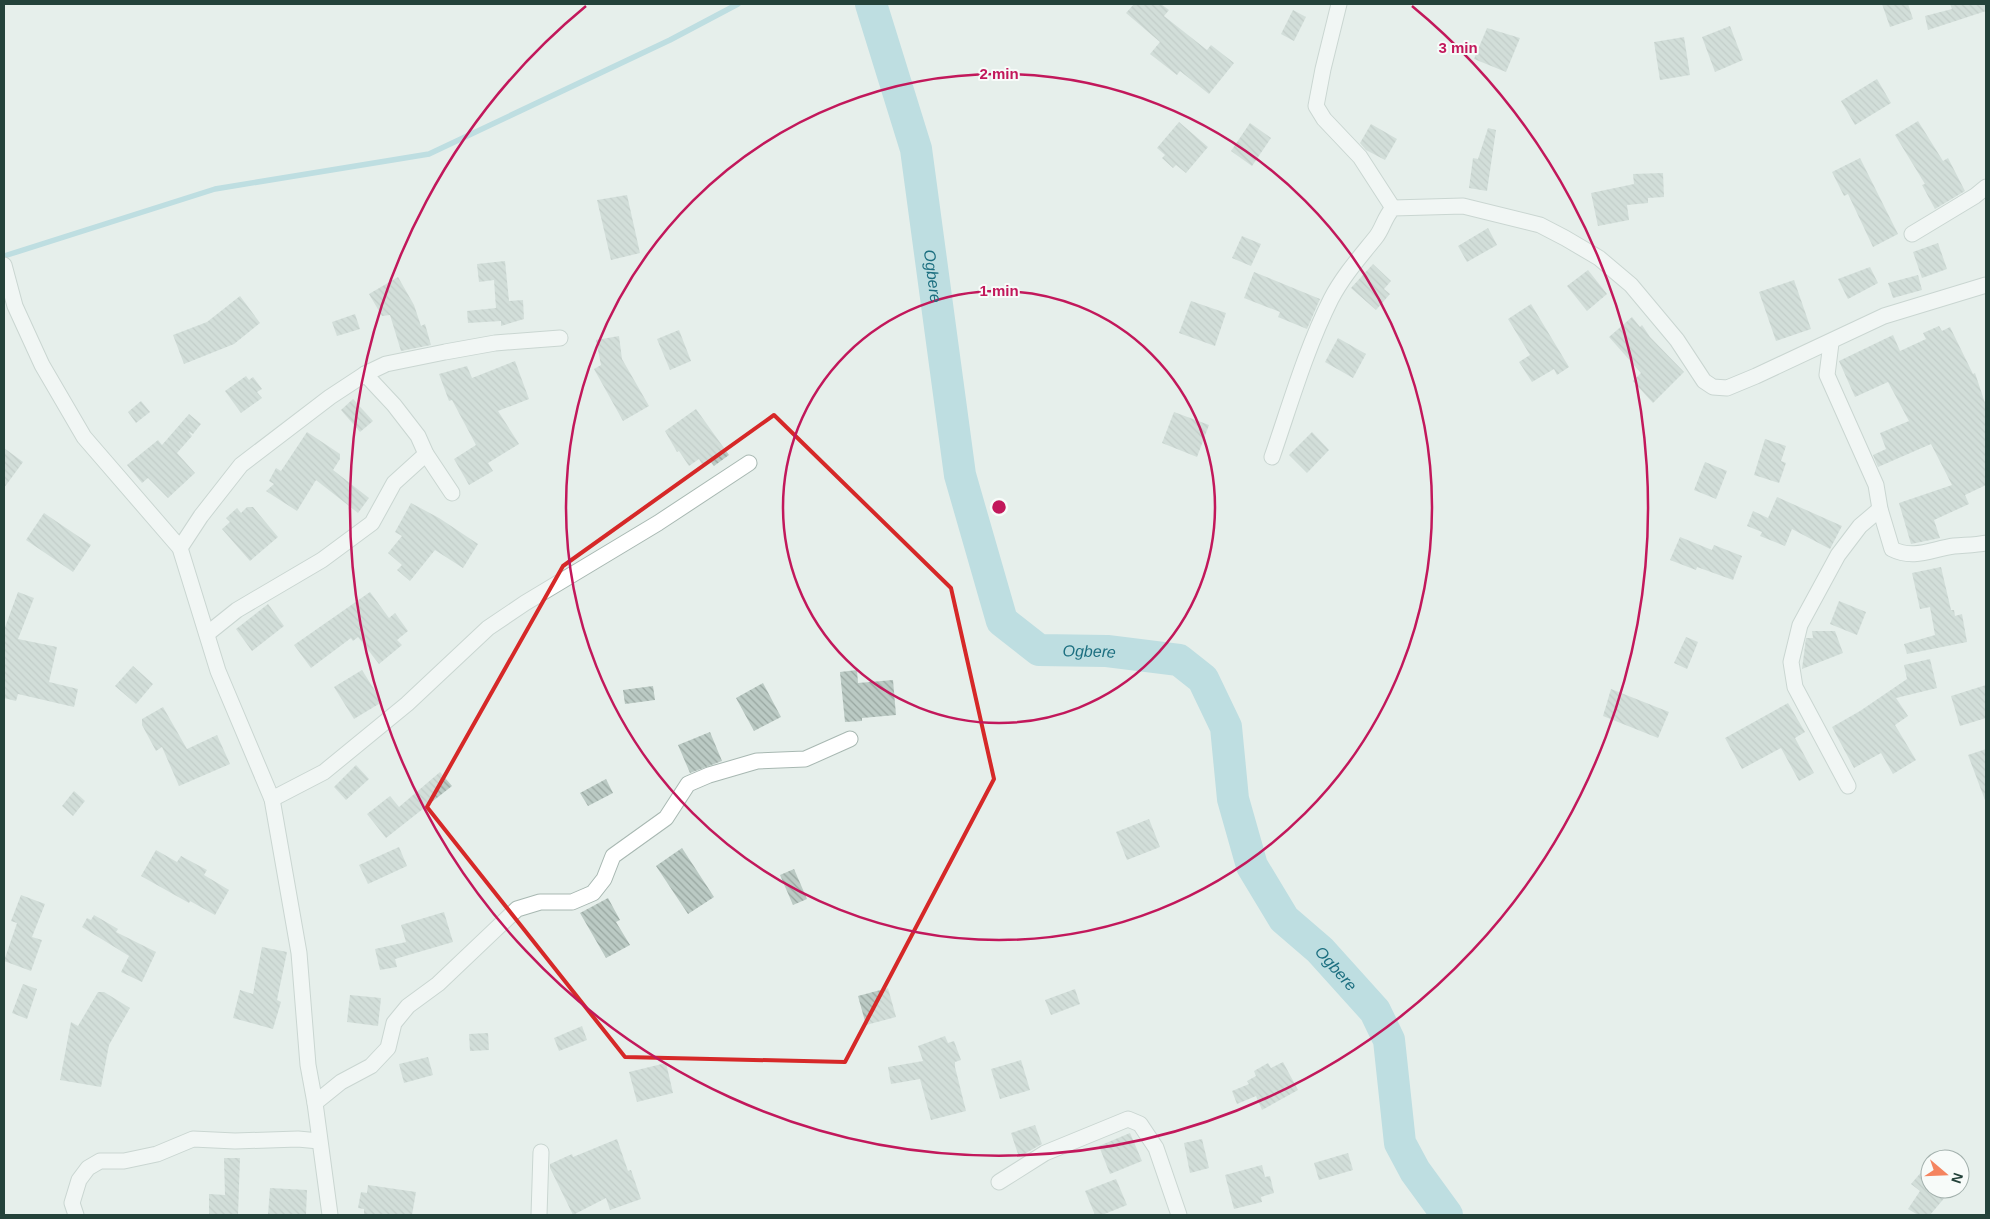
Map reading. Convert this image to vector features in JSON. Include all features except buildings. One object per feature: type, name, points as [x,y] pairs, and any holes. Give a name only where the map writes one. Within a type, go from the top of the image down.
[{"type":"street","points":[[1339,4],[1322,69],[1316,106],[1324,119],[1360,157],[1394,208]]},
{"type":"street","points":[[1912,234],[1975,196],[1986,187]]},
{"type":"street","points":[[1272,457],[1316,333],[1332,298],[1361,254],[1377,235],[1384,219],[1394,208],[1463,206],[1540,225],[1566,238],[1599,258],[1630,285],[1677,340],[1704,381],[1713,387],[1727,388],[1831,343],[1884,316],[1986,285]]},
{"type":"street","points":[[4,265],[15,306],[42,365],[84,437],[180,548],[218,671],[272,799],[299,953],[308,1065],[330,1215]]},
{"type":"street","points":[[180,548],[201,516],[242,465],[330,396],[366,374],[386,364],[445,352],[495,343],[560,338]]},
{"type":"street","points":[[1831,343],[1827,374],[1876,485],[1880,509],[1892,549],[1903,554],[1925,554],[1952,546],[1986,543]]},
{"type":"street","points":[[366,374],[394,405],[418,436],[426,454],[452,493]]},
{"type":"street","points":[[207,634],[237,610],[322,560],[372,523],[394,483],[426,454]]},
{"type":"street","points":[[272,799],[324,772],[406,704],[488,628],[524,603],[644,532],[749,463]]},
{"type":"street","points":[[1848,786],[1795,687],[1791,662],[1800,625],[1838,555],[1860,526],[1880,509]]},
{"type":"street","points":[[315,1103],[341,1082],[371,1066],[388,1048],[394,1023],[408,1006],[438,984],[517,909],[540,902],[572,902],[593,893],[604,879],[613,856],[666,818],[688,784],[709,775],[757,761],[805,759],[850,739]]},
{"type":"street","points":[[999,1182],[1045,1153],[1128,1119],[1140,1124],[1156,1148],[1179,1215]]},
{"type":"street","points":[[76,1215],[72,1203],[79,1180],[88,1168],[100,1161],[124,1161],[157,1154],[193,1139],[235,1141],[298,1139],[319,1141]]},
{"type":"street","points":[[539,1215],[541,1152]]},
{"type":"highlighted area","points":[[774,415],[951,588],[994,779],[845,1062],[625,1057],[427,807],[563,566]]},
{"type":"waterway","points":[[4,256],[215,189],[429,154],[670,40],[738,4]]},
{"type":"waterway","name":"Ogbere","points":[[871,4],[916,149],[960,475],[1002,621],[1039,650],[1107,651],[1179,660],[1203,679],[1226,727],[1233,799],[1252,866],[1284,919],[1320,950],[1375,1011],[1389,1040],[1400,1143],[1415,1171],[1447,1215]]}]
